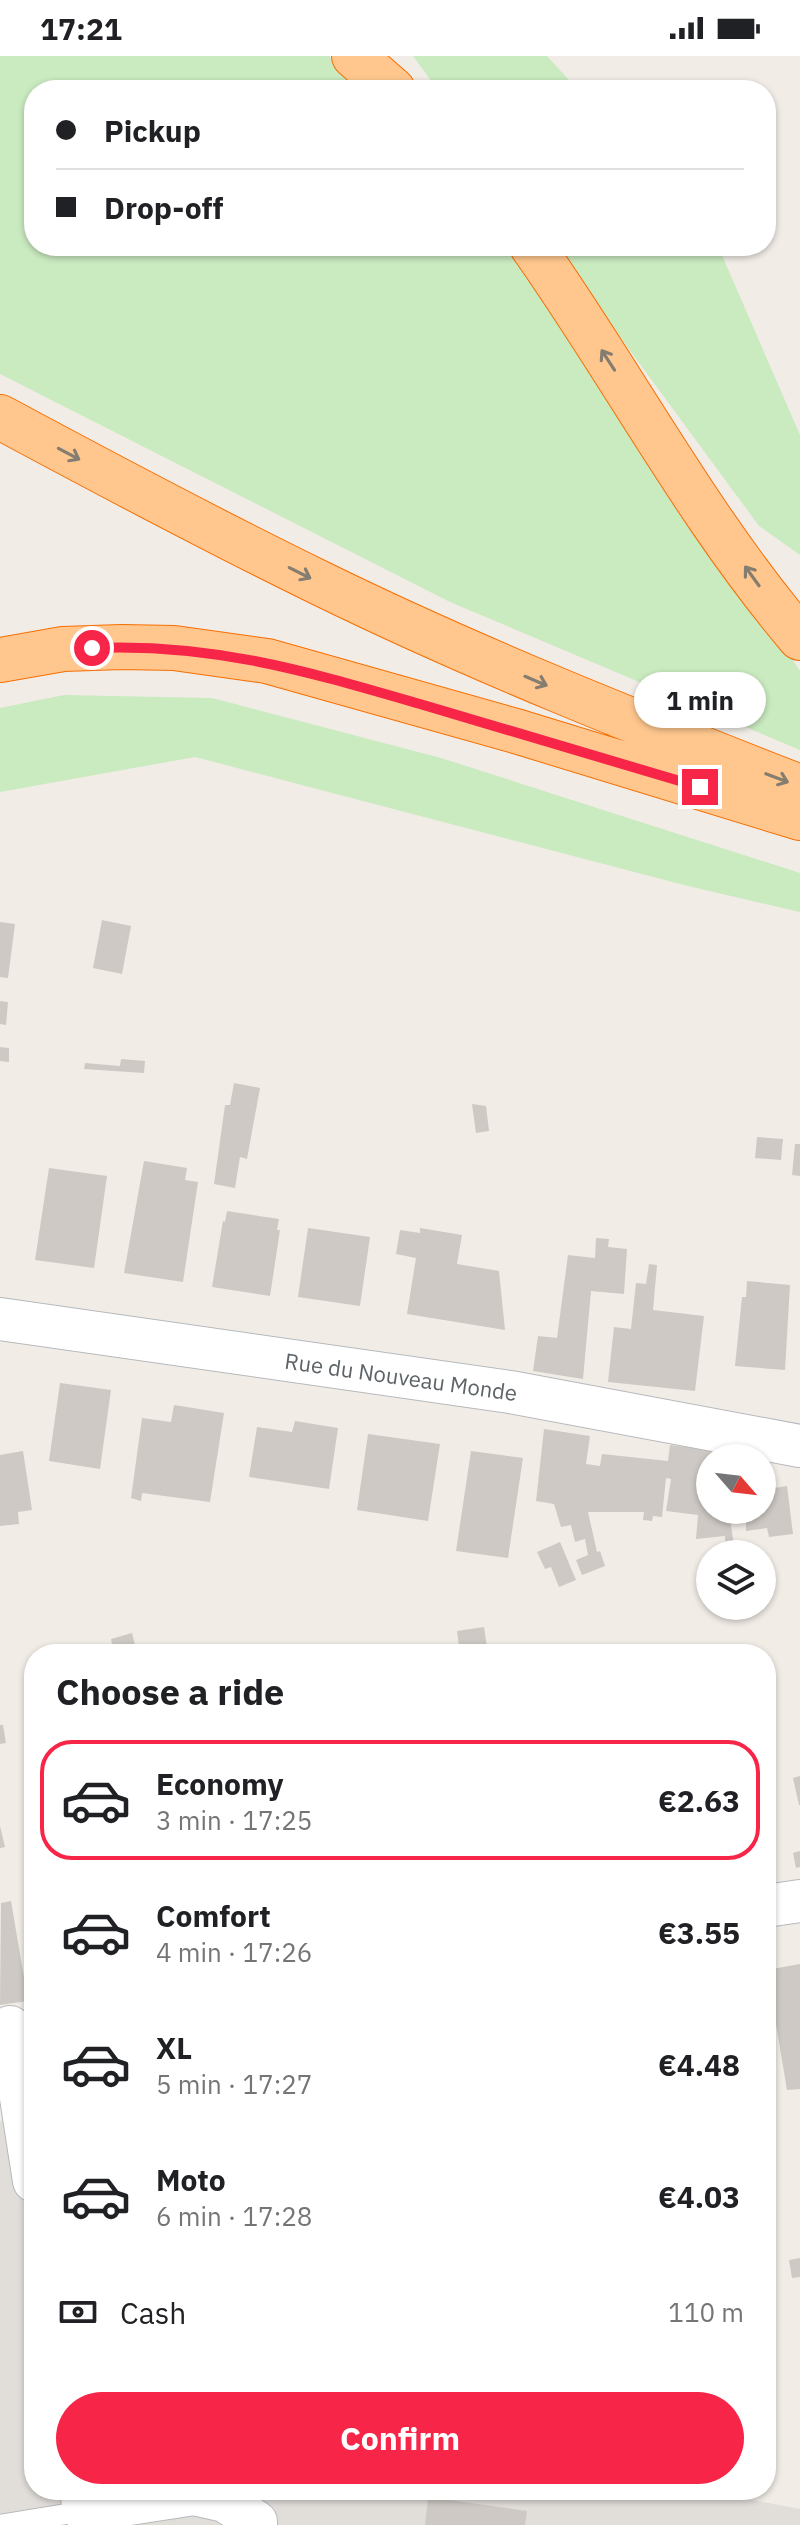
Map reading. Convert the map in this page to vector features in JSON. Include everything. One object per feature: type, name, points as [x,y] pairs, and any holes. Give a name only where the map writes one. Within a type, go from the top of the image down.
[{"type":"highway","points":[[354,56],[382,80]]},
{"type":"highway","points":[[539,256],[705,512],[771,604],[800,638]]},
{"type":"highway","points":[[0,417],[150,498],[324,585],[524,675],[800,787]]},
{"type":"highway","points":[[0,660],[63,649],[122,647],[174,648],[267,661],[519,732],[800,818]]},
{"type":"street","name":"Rue du Nouveau Monde","points":[[0,1319],[510,1392],[800,1446]]},
{"type":"street","points":[[776,1905],[800,1901]]},
{"type":"street","points":[[15,2026],[24,2099]]},
{"type":"street","points":[[221,2500],[256,2522],[256,2525]]},
{"type":"lane","points":[[0,2525],[82,2501]]},
{"type":"shaded area","points":[[24,2117],[24,2500],[753,2500],[800,2509],[800,2525],[0,2525],[0,2121]]},
{"type":"green space","points":[[0,56],[329,56],[354,80],[24,80],[24,256],[520,256],[540,277],[800,671],[800,750],[450,602],[0,374]]},
{"type":"green space","points":[[413,56],[547,56],[569,80],[431,80]]},
{"type":"green space","points":[[560,256],[722,256],[800,435],[800,555],[759,526]]},
{"type":"green space","points":[[64,695],[212,698],[441,758],[800,873],[800,912],[688,886],[195,757],[0,792],[0,708]]},
{"type":"building","points":[[102,920],[131,926],[122,974],[93,968]]},
{"type":"building","points":[[0,922],[15,924],[8,978],[0,977]]},
{"type":"building","points":[[0,1001],[8,1002],[6,1025],[0,1024]]},
{"type":"building","points":[[0,1047],[9,1048],[9,1062],[0,1061]]},
{"type":"building","points":[[121,1059],[145,1061],[144,1073],[84,1069],[85,1063],[120,1066]]},
{"type":"building","points":[[234,1083],[260,1088],[247,1159],[240,1157],[235,1188],[214,1184],[225,1105],[230,1105]]},
{"type":"building","points":[[472,1104],[486,1106],[489,1131],[476,1133]]},
{"type":"building","points":[[757,1137],[783,1139],[781,1160],[755,1158]]},
{"type":"building","points":[[795,1144],[800,1144],[800,1176],[792,1175]]},
{"type":"building","points":[[144,1161],[187,1168],[185,1180],[198,1182],[183,1282],[124,1273]]},
{"type":"building","points":[[49,1168],[107,1176],[94,1268],[35,1260]]},
{"type":"building","points":[[227,1211],[279,1219],[270,1296],[212,1287]]},
{"type":"building","points":[[308,1228],[370,1237],[360,1306],[298,1297]]},
{"type":"building","points":[[420,1228],[462,1235],[457,1264],[499,1271],[505,1330],[407,1314],[416,1258],[396,1254],[400,1230],[420,1233]]},
{"type":"building","points":[[596,1238],[609,1239],[608,1247],[627,1249],[624,1294],[591,1291],[583,1379],[533,1371],[538,1336],[557,1338],[568,1255],[595,1258]]},
{"type":"building","points":[[649,1264],[657,1265],[653,1310],[704,1316],[695,1391],[608,1382],[614,1327],[631,1329],[636,1283],[646,1284]]},
{"type":"building","points":[[747,1281],[790,1285],[785,1370],[735,1366],[742,1297],[746,1297]]},
{"type":"building","points":[[60,1383],[111,1390],[100,1469],[49,1461]]},
{"type":"building","points":[[174,1405],[224,1413],[210,1502],[142,1493],[141,1501],[131,1498],[142,1418],[171,1422]]},
{"type":"building","points":[[295,1421],[338,1428],[329,1489],[249,1477],[257,1427],[292,1432]]},
{"type":"building","points":[[544,1429],[590,1436],[586,1464],[600,1466],[602,1454],[668,1461],[670,1445],[696,1448],[696,1515],[666,1511],[671,1479],[666,1478],[662,1517],[653,1516],[652,1521],[643,1520],[644,1512],[588,1512],[597,1552],[600,1551],[605,1566],[582,1575],[576,1560],[588,1555],[585,1539],[575,1542],[571,1525],[561,1527],[554,1504],[536,1501]]},
{"type":"building","points":[[368,1434],[440,1444],[428,1521],[357,1510]]},
{"type":"building","points":[[23,1451],[32,1510],[18,1512],[19,1524],[0,1526],[0,1455]]},
{"type":"building","points":[[471,1451],[523,1458],[508,1558],[456,1551]]},
{"type":"building","points":[[787,1486],[793,1534],[769,1537],[767,1528],[746,1531],[746,1524],[776,1524],[776,1488]]},
{"type":"building","points":[[697,1524],[731,1524],[733,1540],[725,1540],[725,1536],[696,1539]]},
{"type":"building","points":[[560,1542],[576,1580],[559,1587],[551,1567],[545,1569],[537,1552]]},
{"type":"building","points":[[484,1627],[487,1644],[459,1644],[457,1631]]},
{"type":"building","points":[[132,1633],[135,1644],[112,1644],[111,1639]]},
{"type":"building","points":[[0,1725],[3,1725],[6,1743],[0,1744]]},
{"type":"building","points":[[800,1776],[800,1805],[799,1805],[793,1778]]},
{"type":"building","points":[[0,1826],[5,1847],[0,1848]]},
{"type":"building","points":[[800,1851],[800,1867],[796,1868],[793,1853]]},
{"type":"building","points":[[11,1901],[24,1977],[24,2002],[0,2005],[1,1903]]},
{"type":"building","points":[[800,1964],[800,2089],[787,2090],[776,2024],[776,1968]]},
{"type":"building","points":[[800,2258],[800,2277],[792,2278],[789,2260]]},
{"type":"building","points":[[428,2500],[527,2511],[525,2525],[425,2525]]},
{"type":"route","points":[[92,648],[174,648],[267,661],[700,787]]}]
